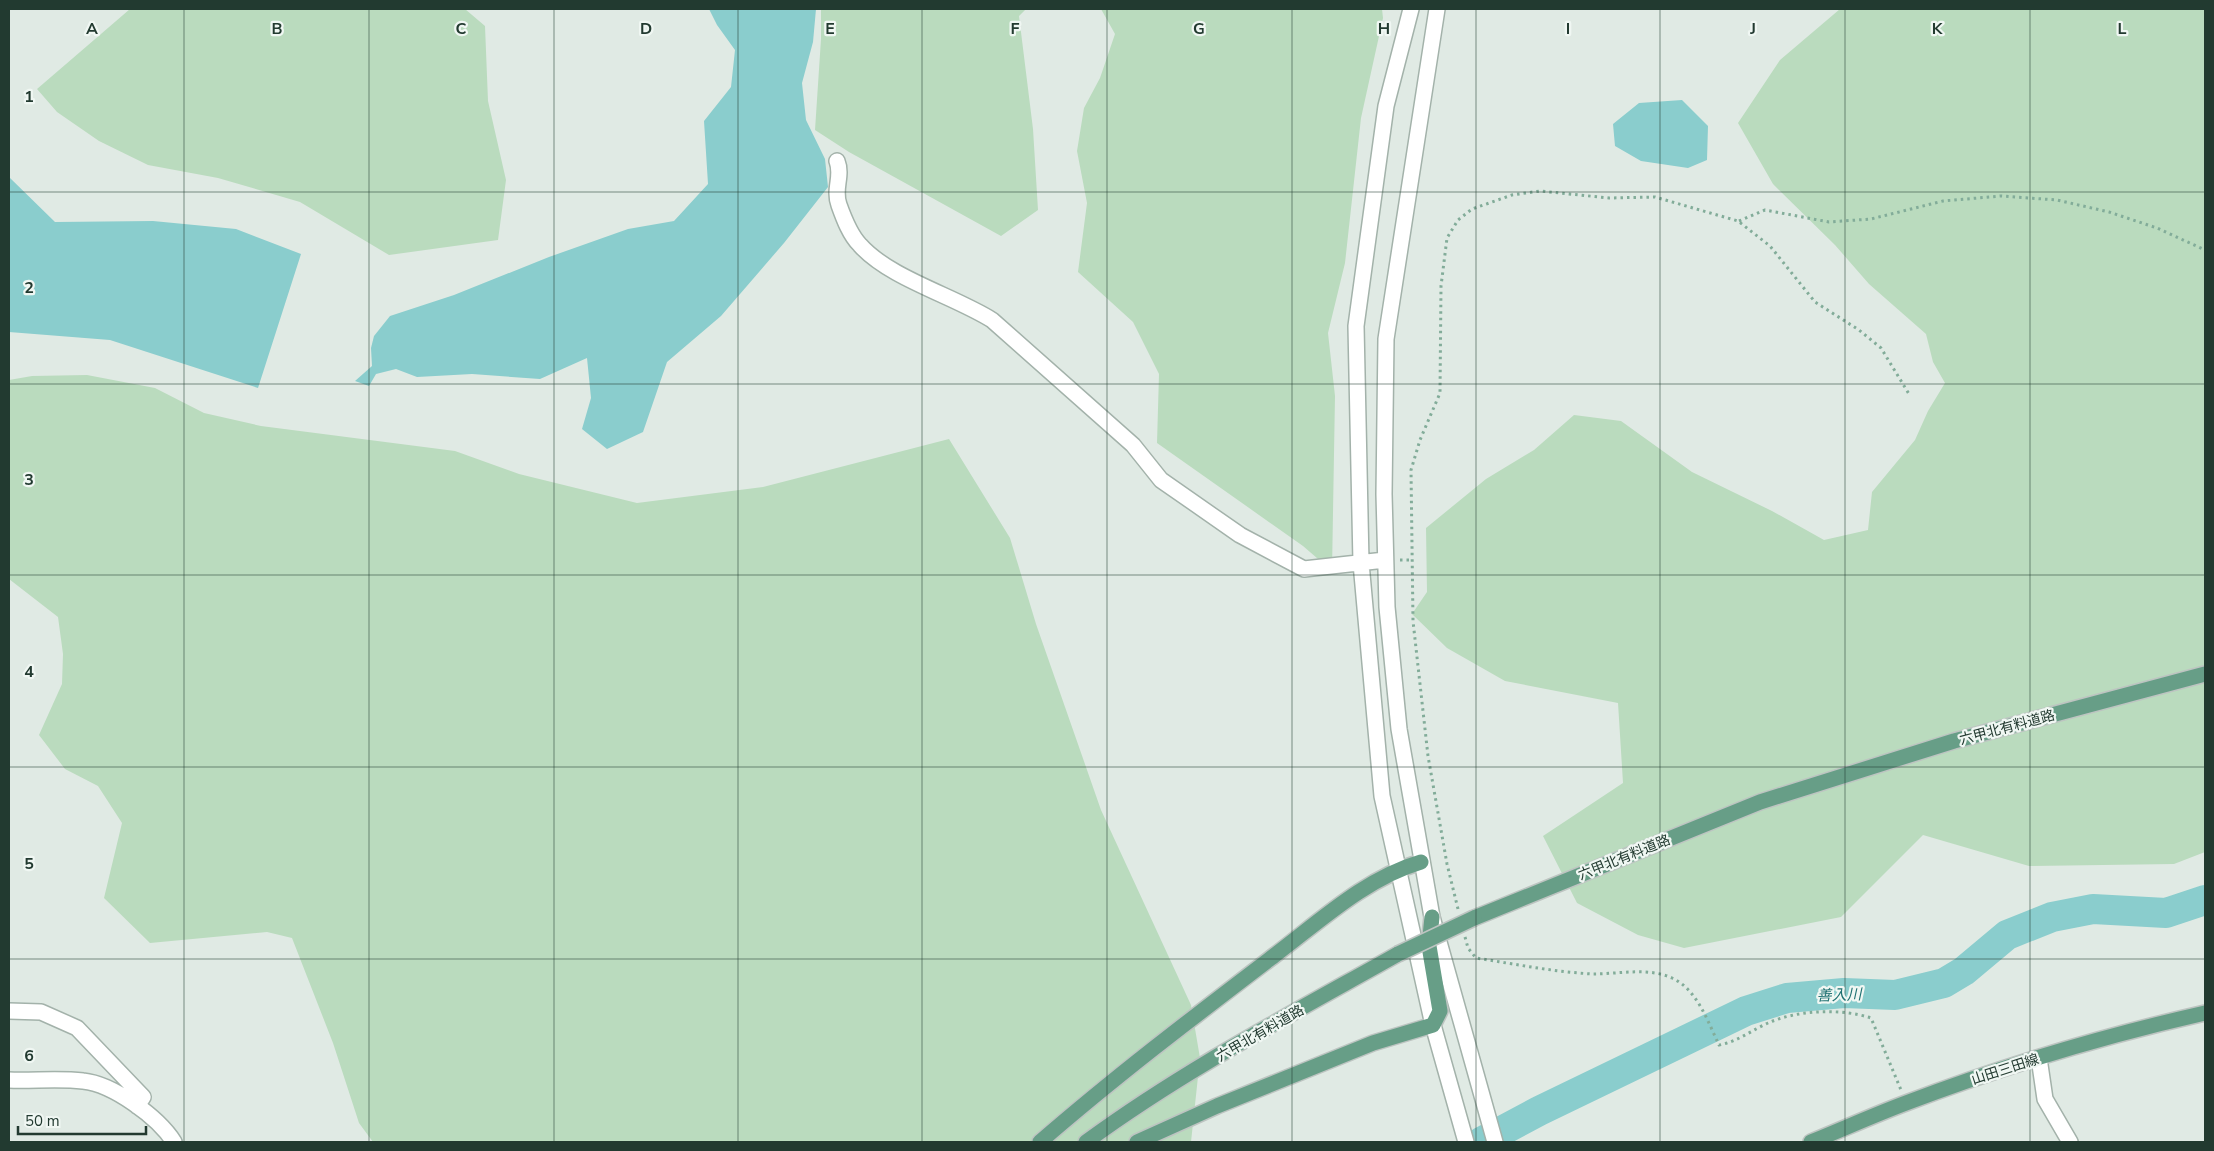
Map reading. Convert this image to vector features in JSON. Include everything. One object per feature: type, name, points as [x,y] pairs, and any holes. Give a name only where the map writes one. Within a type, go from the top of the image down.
[{"type":"main road","name":"六甲北有料道路","points":[[1086,1142],[1118,1119],[1247,1039],[1398,954],[1474,918],[1760,802],[1954,741],[2205,674]]},
{"type":"main road","points":[[1040,1142],[1103,1088],[1347,901],[1397,869],[1421,862]]},
{"type":"main road","points":[[1137,1142],[1217,1106],[1373,1044],[1433,1025],[1440,1012],[1429,946],[1432,917]]},
{"type":"main road","name":"山田三田線","points":[[1811,1142],[1906,1103],[2038,1058],[2205,1013]]},
{"type":"street","points":[[1411,9],[1386,106],[1356,326],[1361,563],[1382,796],[1433,1025],[1466,1142]]},
{"type":"street","points":[[1437,9],[1386,340],[1385,560],[1387,606],[1399,729],[1432,917],[1495,1142]]},
{"type":"street","points":[[837,161],[841,171],[836,189],[838,204],[848,227],[860,245],[892,269],[978,311],[992,320],[1133,445],[1161,480],[1240,534],[1304,569],[1385,560]]},
{"type":"street","points":[[9,1011],[41,1012],[76,1028],[143,1097],[137,1106]]},
{"type":"street","points":[[2038,1058],[2045,1099],[2070,1142]]},
{"type":"street","points":[[9,1080],[84,1081],[124,1096],[166,1130],[174,1142]]},
{"type":"path","points":[[1459,911],[1447,864],[1428,756],[1413,621],[1411,470],[1420,440],[1440,393],[1440,286],[1448,238],[1458,220],[1472,209],[1512,195],[1540,191],[1609,198],[1655,197],[1738,221],[1770,246],[1816,302],[1859,330],[1881,348],[1909,394]]},
{"type":"path","points":[[1738,221],[1765,210],[1828,222],[1871,219],[1943,200],[2001,196],[2057,200],[2109,212],[2156,228],[2205,250]]},
{"type":"path","points":[[1464,929],[1468,948],[1476,958],[1593,974],[1650,972],[1673,978],[1688,990],[1702,1009],[1719,1046],[1727,1044],[1770,1022],[1811,1012],[1840,1012],[1871,1018],[1906,1103]]},
{"type":"green space","points":[[130,9],[465,9],[485,26],[488,101],[506,180],[498,240],[389,255],[300,202],[218,178],[148,165],[99,141],[57,112],[37,89]]},
{"type":"green space","points":[[821,9],[1026,9],[1019,16],[1033,129],[1038,210],[1001,236],[849,152],[815,130]]},
{"type":"green space","points":[[1101,9],[1382,9],[1383,18],[1361,118],[1345,263],[1328,333],[1335,396],[1332,571],[1303,546],[1157,443],[1159,374],[1133,322],[1078,272],[1087,203],[1077,151],[1084,108],[1100,78],[1115,34]]},
{"type":"green space","points":[[1840,9],[2205,9],[2205,852],[2174,864],[2029,866],[1923,835],[1841,917],[1684,948],[1638,935],[1577,903],[1543,836],[1623,783],[1618,703],[1505,681],[1447,648],[1412,614],[1427,592],[1426,528],[1486,479],[1534,450],[1574,415],[1621,421],[1692,472],[1772,511],[1824,540],[1868,530],[1872,492],[1915,440],[1928,411],[1945,383],[1933,362],[1926,334],[1869,284],[1835,245],[1773,184],[1738,123],[1780,60]]},
{"type":"green space","points":[[87,375],[155,388],[204,413],[261,426],[455,451],[519,474],[637,503],[763,487],[949,439],[1010,538],[1036,624],[1101,810],[1191,1005],[1200,1058],[1191,1142],[373,1142],[359,1123],[333,1043],[292,938],[267,932],[150,943],[104,898],[122,823],[98,786],[65,769],[39,735],[62,684],[63,654],[58,617],[9,579],[9,380],[32,376]]},
{"type":"water","points":[[709,9],[816,9],[813,42],[802,83],[806,120],[825,159],[828,187],[784,243],[721,316],[667,362],[643,432],[607,449],[582,429],[591,398],[587,358],[540,379],[472,374],[417,377],[396,369],[376,374],[369,386],[355,381],[372,366],[371,348],[374,336],[390,316],[454,295],[549,257],[628,229],[674,221],[708,184],[704,121],[731,87],[735,50],[717,25]]},
{"type":"water","points":[[1682,100],[1708,126],[1707,160],[1688,168],[1641,161],[1615,146],[1613,124],[1639,103]]},
{"type":"water","points":[[9,177],[55,222],[153,221],[236,229],[301,254],[258,388],[110,340],[9,332]]},
{"type":"waterway","name":"善入川","points":[[1481,1142],[1539,1111],[1746,1011],[1787,998],[1844,993],[1895,995],[1944,983],[1964,971],[2007,935],[2052,917],[2093,909],[2166,913],[2205,900]]}]
